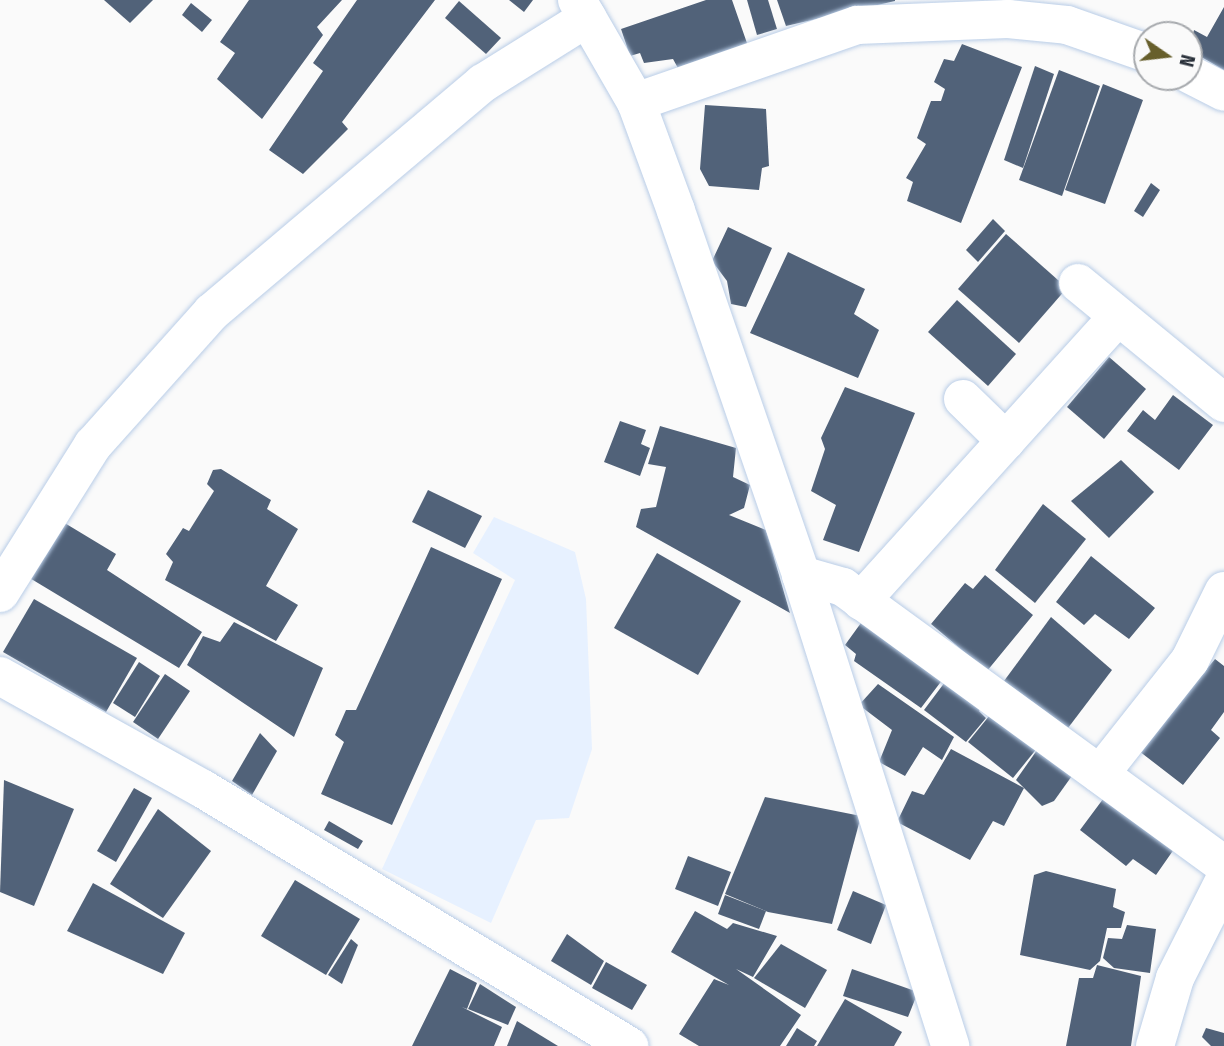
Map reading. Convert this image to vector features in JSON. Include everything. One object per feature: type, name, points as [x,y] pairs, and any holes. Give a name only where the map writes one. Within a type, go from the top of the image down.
[{"type":"street","points":[[0,593],[93,444],[212,312],[482,83],[582,9],[636,102],[800,575],[950,1046]]},
{"type":"street","points":[[636,102],[857,25],[1008,19],[1067,25],[1133,47]]},
{"type":"street","points":[[1203,81],[1224,92]]},
{"type":"street","points":[[1078,283],[1224,403]]},
{"type":"street","points":[[861,601],[1118,317]]},
{"type":"street","points":[[962,399],[1006,440]]},
{"type":"street","points":[[800,575],[843,587],[1224,865]]},
{"type":"street","points":[[1100,774],[1215,632],[1224,591]]},
{"type":"street","points":[[0,676],[203,789],[629,1046]]},
{"type":"street","points":[[1155,1046],[1175,978],[1224,881]]},
{"type":"shaded area","points":[[494,517],[575,552],[586,599],[592,749],[569,818],[536,820],[491,923],[382,869],[515,580],[473,553]]},
{"type":"building","points":[[104,0],[153,0],[130,23]]},
{"type":"building","points":[[249,0],[342,0],[317,27],[323,35],[262,119],[217,79],[235,53],[220,42]]},
{"type":"building","points":[[357,0],[435,0],[342,122],[348,129],[303,174],[269,150],[323,71],[313,63]]},
{"type":"building","points":[[509,0],[533,0],[524,12]]},
{"type":"building","points":[[706,0],[732,0],[748,46],[679,70],[673,59],[644,63],[640,53],[630,56],[621,29]]},
{"type":"building","points":[[747,0],[768,0],[777,29],[757,35]]},
{"type":"building","points":[[777,0],[895,0],[895,1],[786,26]]},
{"type":"building","points":[[459,1],[501,38],[486,54],[445,18]]},
{"type":"building","points":[[191,3],[212,20],[202,32],[182,15]]},
{"type":"building","points":[[1224,7],[1224,70],[1203,58],[1203,35],[1207,37]]},
{"type":"building","points":[[962,44],[1022,67],[961,223],[907,201],[913,182],[906,178],[926,144],[917,138],[931,101],[941,101],[945,89],[934,82],[944,59],[954,61]]},
{"type":"building","points":[[1035,66],[1054,74],[1023,168],[1004,160]]},
{"type":"building","points":[[1059,70],[1100,86],[1062,196],[1019,180]]},
{"type":"building","points":[[1103,84],[1143,100],[1105,204],[1065,190]]},
{"type":"building","points":[[705,105],[766,109],[769,166],[762,168],[759,190],[709,186],[700,169]]},
{"type":"building","points":[[1151,183],[1160,190],[1143,217],[1134,211]]},
{"type":"building","points":[[993,219],[1005,231],[978,262],[966,250]]},
{"type":"building","points":[[728,227],[772,248],[746,307],[731,304],[727,281],[712,261]]},
{"type":"building","points":[[1006,234],[1067,288],[1019,343],[958,289]]},
{"type":"building","points":[[788,252],[865,289],[854,314],[879,330],[858,378],[750,333]]},
{"type":"building","points":[[957,300],[1016,354],[988,386],[928,332]]},
{"type":"building","points":[[1109,357],[1146,389],[1104,439],[1067,407]]},
{"type":"building","points":[[845,387],[915,413],[859,552],[823,540],[836,505],[811,491],[825,449],[821,438]]},
{"type":"building","points":[[1173,395],[1213,425],[1179,470],[1127,431],[1143,410],[1155,420]]},
{"type":"building","points":[[620,421],[646,430],[641,444],[650,448],[640,476],[604,462]]},
{"type":"building","points":[[660,426],[736,448],[733,477],[750,485],[744,508],[729,515],[766,530],[790,613],[636,527],[641,509],[656,507],[666,467],[648,464]]},
{"type":"building","points":[[1121,460],[1154,492],[1109,538],[1071,501]]},
{"type":"building","points":[[221,469],[271,500],[267,509],[298,529],[266,586],[298,605],[276,641],[165,580],[173,562],[166,554],[183,528],[189,531],[214,491],[207,484],[213,470]]},
{"type":"building","points":[[428,490],[482,516],[465,548],[412,522]]},
{"type":"building","points":[[1043,504],[1086,539],[1035,603],[995,570]]},
{"type":"building","points":[[63,522],[116,554],[107,570],[202,632],[179,668],[28,577]]},
{"type":"building","points":[[431,547],[502,579],[392,825],[321,794],[344,742],[335,735],[346,710],[356,710]]},
{"type":"building","points":[[657,553],[741,601],[698,675],[614,628]]},
{"type":"building","points":[[1091,556],[1155,608],[1129,639],[1095,614],[1084,625],[1056,602]]},
{"type":"building","points":[[985,575],[1033,615],[987,671],[931,624],[965,583],[973,589]]},
{"type":"building","points":[[34,599],[137,658],[106,712],[3,652]]},
{"type":"building","points":[[866,616],[946,675],[921,708],[854,661],[856,654],[845,645]]},
{"type":"building","points":[[1051,617],[1112,670],[1068,728],[1004,681]]},
{"type":"building","points":[[234,622],[323,668],[294,737],[187,665],[203,636],[220,642]]},
{"type":"building","points":[[1215,659],[1224,666],[1224,712],[1211,730],[1220,738],[1183,785],[1139,751]]},
{"type":"building","points":[[139,662],[160,676],[135,717],[113,703]]},
{"type":"building","points":[[165,674],[190,691],[158,739],[133,722]]},
{"type":"building","points":[[951,674],[985,701],[979,711],[986,718],[966,742],[924,710]]},
{"type":"building","points":[[878,684],[954,737],[942,760],[923,747],[905,776],[879,762],[892,730],[859,705]]},
{"type":"building","points":[[994,710],[1038,747],[1013,778],[968,742]]},
{"type":"building","points":[[260,733],[277,751],[252,795],[232,781]]},
{"type":"building","points":[[1042,743],[1074,773],[1054,801],[1042,806],[1016,780]]},
{"type":"building","points":[[951,749],[1024,788],[1004,826],[993,821],[970,860],[897,822],[912,791],[924,795]]},
{"type":"building","points":[[4,780],[74,809],[34,906],[0,892]]},
{"type":"building","points":[[134,788],[152,798],[116,862],[97,851]]},
{"type":"building","points":[[1109,791],[1179,842],[1156,875],[1133,859],[1126,866],[1080,830]]},
{"type":"building","points":[[765,797],[861,816],[832,924],[768,912],[725,894]]},
{"type":"building","points":[[158,809],[211,851],[163,918],[110,884]]},
{"type":"building","points":[[329,821],[363,841],[358,849],[324,830]]},
{"type":"building","points":[[688,856],[731,872],[718,906],[675,889]]},
{"type":"building","points":[[1046,871],[1116,889],[1113,907],[1125,912],[1121,928],[1107,928],[1100,961],[1090,970],[1020,955],[1034,875]]},
{"type":"building","points":[[295,880],[360,919],[326,975],[261,936]]},
{"type":"building","points":[[93,883],[185,933],[163,974],[67,931]]},
{"type":"building","points":[[853,891],[886,905],[871,944],[837,930]]},
{"type":"building","points":[[725,895],[766,911],[759,929],[718,914]]},
{"type":"building","points":[[695,911],[727,929],[733,923],[777,936],[753,977],[736,969],[801,1015],[780,1046],[699,1046],[679,1034],[714,979],[729,985],[671,952]]},
{"type":"building","points":[[1127,925],[1156,929],[1150,973],[1114,968],[1103,958],[1108,938],[1122,939]]},
{"type":"building","points":[[567,934],[604,961],[591,985],[551,961]]},
{"type":"building","points":[[351,939],[358,945],[342,984],[328,975]]},
{"type":"building","points":[[781,944],[827,970],[805,1008],[754,978]]},
{"type":"building","points":[[606,962],[647,985],[632,1010],[592,988]]},
{"type":"building","points":[[1097,965],[1141,976],[1131,1046],[1066,1046],[1079,978],[1093,978]]},
{"type":"building","points":[[450,969],[477,983],[467,1009],[462,1007],[502,1027],[494,1046],[412,1046]]},
{"type":"building","points":[[852,969],[918,992],[908,1017],[843,996]]},
{"type":"building","points":[[480,984],[516,1007],[508,1025],[468,1009]]},
{"type":"building","points":[[845,999],[902,1032],[894,1046],[817,1046]]},
{"type":"building","points":[[517,1021],[558,1046],[507,1046]]},
{"type":"building","points":[[797,1028],[817,1041],[814,1046],[786,1046]]},
{"type":"building","points":[[1206,1028],[1224,1033],[1224,1046],[1211,1046],[1202,1037]]}]
